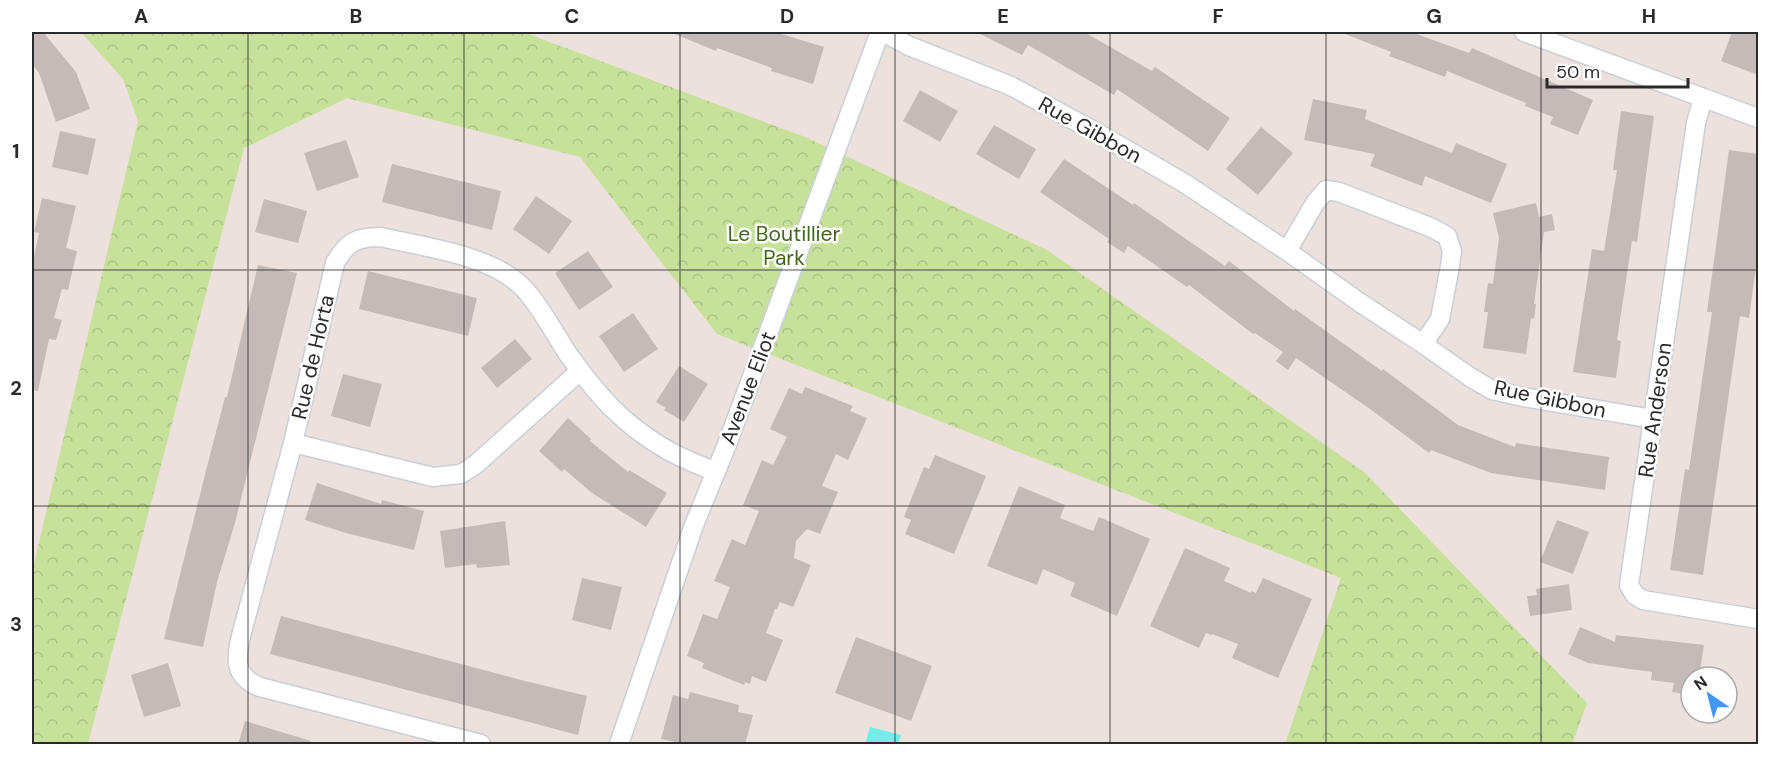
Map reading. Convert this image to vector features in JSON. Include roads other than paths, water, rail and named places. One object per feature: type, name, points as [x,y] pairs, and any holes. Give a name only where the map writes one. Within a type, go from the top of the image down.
[{"type":"street","name":"Rue Gibbon","points":[[882,32],[909,46],[1011,86],[1184,183],[1492,390],[1523,398],[1653,419]]},
{"type":"street","name":"Avenue Eliot","points":[[619,744],[687,545],[882,32]]},
{"type":"street","points":[[1524,32],[1758,118]]},
{"type":"street","name":"Rue Anderson","points":[[1703,98],[1696,123],[1629,585],[1635,595],[1643,600],[1758,619]]},
{"type":"street","points":[[1287,251],[1315,203],[1326,190],[1347,195],[1430,227],[1447,236],[1452,252],[1440,319],[1424,344]]},
{"type":"street","name":"Rue de Horta","points":[[481,744],[260,687],[244,678],[238,666],[239,647],[292,444],[335,264],[342,250],[351,242],[367,237],[381,237],[470,259],[504,273],[520,284],[533,300],[580,371],[612,410],[637,431],[670,452],[715,472]]},
{"type":"street","points":[[292,444],[433,477],[461,474],[475,465],[580,371]]},
{"type":"water","points":[[870,727],[901,735],[898,744],[866,742]]},
{"type":"park label","name":"Le Boutillier Park","points":[[784,246]]}]
